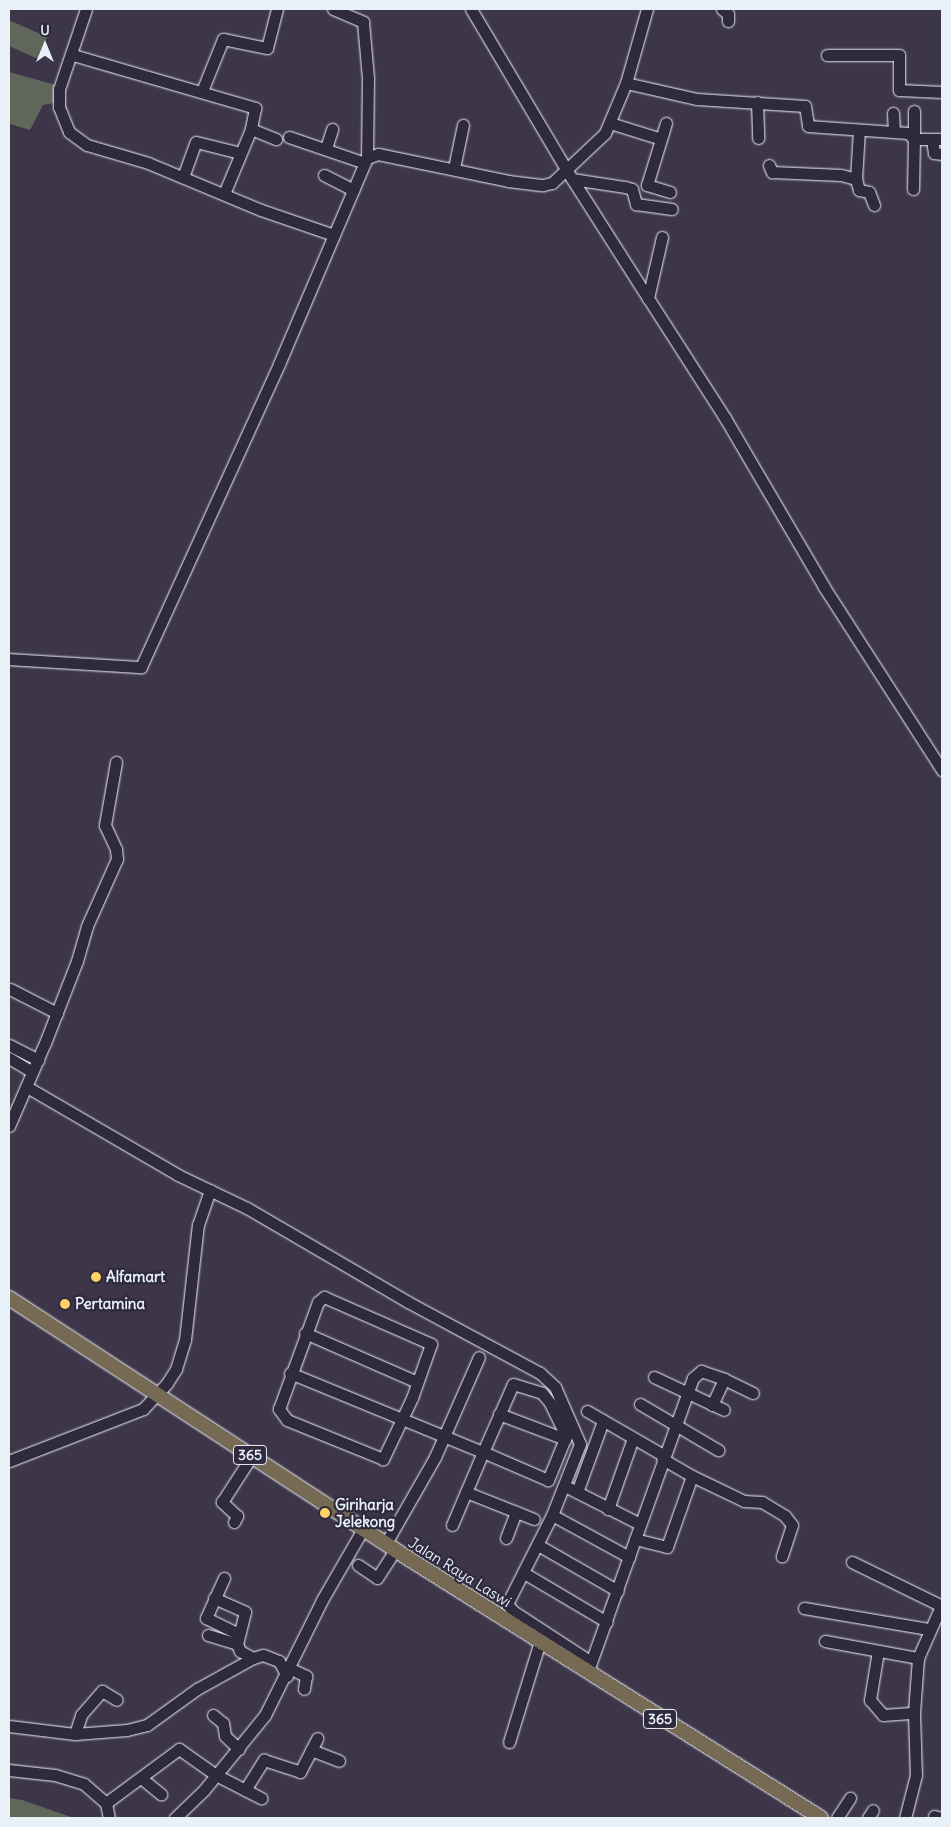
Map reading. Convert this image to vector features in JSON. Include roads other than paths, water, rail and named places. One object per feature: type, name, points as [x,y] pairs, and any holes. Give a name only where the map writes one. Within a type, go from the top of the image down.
[{"type":"main road","name":"Jalan Raya Laswi","points":[[9,1298],[363,1529],[540,1641],[584,1663],[821,1818]]},
{"type":"street","points":[[86,9],[71,49],[73,56],[59,96],[69,132],[87,145],[183,177],[334,235]]},
{"type":"street","points":[[202,91],[222,39],[268,47],[277,9]]},
{"type":"street","points":[[9,659],[141,667],[366,161],[368,78],[363,22],[334,9]]},
{"type":"street","points":[[471,9],[569,175],[725,418],[824,587],[942,770]]},
{"type":"street","points":[[289,137],[366,161],[378,154],[543,185],[569,175],[599,142],[610,123],[626,83],[647,9]]},
{"type":"street","points":[[722,9],[728,14],[728,21]]},
{"type":"street","points":[[827,55],[899,55],[899,90],[942,92]]},
{"type":"street","points":[[73,56],[202,91],[254,108],[251,129],[224,194]]},
{"type":"street","points":[[626,83],[683,97],[806,106],[808,126],[894,131],[908,134],[914,139],[937,139],[934,153],[942,154]]},
{"type":"street","points":[[757,102],[758,138]]},
{"type":"street","points":[[913,189],[914,111]]},
{"type":"street","points":[[893,113],[894,131]]},
{"type":"street","points":[[610,123],[662,139]]},
{"type":"street","points":[[666,123],[647,185],[670,192]]},
{"type":"street","points":[[454,168],[463,125]]},
{"type":"street","points":[[251,129],[276,140]]},
{"type":"street","points":[[326,148],[332,129]]},
{"type":"street","points":[[859,130],[856,179],[859,190],[869,192],[874,205]]},
{"type":"street","points":[[183,177],[196,142],[240,153]]},
{"type":"street","points":[[769,165],[772,172],[841,175],[856,179]]},
{"type":"street","points":[[324,175],[353,190]]},
{"type":"street","points":[[569,175],[632,189],[636,204],[672,209]]},
{"type":"street","points":[[648,298],[662,237]]},
{"type":"street","points":[[10,1120],[27,1087],[57,1013],[87,926],[117,859],[116,849],[105,825],[116,762]]},
{"type":"street","points":[[10,989],[57,1013]]},
{"type":"street","points":[[9,1045],[38,1060]]},
{"type":"street","points":[[9,1058],[32,1072]]},
{"type":"street","points":[[27,1087],[540,1373],[562,1397],[579,1437],[565,1486],[524,1573],[509,1596],[509,1608],[584,1663],[607,1622],[662,1457],[693,1378],[701,1371],[724,1378],[753,1393]]},
{"type":"street","points":[[9,1462],[130,1416],[143,1410],[157,1396],[181,1356],[198,1225],[210,1190]]},
{"type":"street","points":[[324,1297],[428,1341],[431,1347],[387,1456],[379,1459],[281,1416],[279,1409],[290,1373],[318,1302],[324,1297]]},
{"type":"street","points":[[306,1333],[417,1382]]},
{"type":"street","points":[[358,1565],[374,1583],[402,1517],[435,1456],[479,1357]]},
{"type":"street","points":[[290,1373],[442,1437],[483,1452],[548,1480],[565,1440],[547,1397],[533,1390],[513,1384],[499,1414],[483,1452],[452,1525]]},
{"type":"street","points":[[654,1377],[724,1410]]},
{"type":"street","points":[[712,1405],[724,1378]]},
{"type":"street","points":[[640,1404],[718,1450]]},
{"type":"street","points":[[588,1412],[692,1476],[744,1501],[762,1502],[785,1516],[792,1525],[782,1556]]},
{"type":"street","points":[[499,1414],[565,1440]]},
{"type":"street","points":[[577,1492],[603,1421]]},
{"type":"street","points":[[608,1508],[633,1438]]},
{"type":"street","points":[[234,1522],[236,1514],[222,1502],[251,1456]]},
{"type":"street","points":[[635,1539],[667,1547],[692,1476]]},
{"type":"street","points":[[565,1486],[640,1524]]},
{"type":"street","points":[[466,1492],[534,1519]]},
{"type":"street","points":[[506,1538],[516,1512]]},
{"type":"street","points":[[552,1515],[629,1557]]},
{"type":"street","points":[[180,1817],[239,1749],[265,1715],[289,1672],[322,1600],[363,1529]]},
{"type":"street","points":[[538,1545],[618,1591]]},
{"type":"street","points":[[852,1562],[942,1606],[928,1629],[918,1658],[914,1713],[916,1775],[905,1818]]},
{"type":"street","points":[[524,1573],[607,1622]]},
{"type":"street","points":[[224,1578],[214,1598],[207,1619],[238,1639]]},
{"type":"street","points":[[214,1598],[245,1612],[238,1639],[240,1651],[253,1658]]},
{"type":"street","points":[[804,1608],[928,1629]]},
{"type":"street","points":[[208,1635],[221,1642],[238,1639]]},
{"type":"street","points":[[509,1742],[540,1641]]},
{"type":"street","points":[[825,1641],[918,1658]]},
{"type":"street","points":[[878,1651],[870,1700],[883,1715],[914,1713]]},
{"type":"street","points":[[9,1726],[75,1734],[105,1733],[147,1724],[197,1689],[253,1658],[263,1655],[279,1661],[289,1672],[306,1676],[304,1689]]},
{"type":"street","points":[[75,1734],[80,1715],[102,1691],[117,1700]]},
{"type":"street","points":[[213,1715],[222,1723],[228,1740],[239,1749]]},
{"type":"street","points":[[245,1790],[264,1760],[298,1772],[317,1738]]},
{"type":"street","points":[[106,1803],[179,1749],[216,1775],[261,1798]]},
{"type":"street","points":[[311,1750],[339,1760]]},
{"type":"street","points":[[9,1770],[78,1782],[106,1803],[109,1818]]},
{"type":"street","points":[[141,1778],[161,1794]]},
{"type":"street","points":[[837,1818],[850,1798]]},
{"type":"place","name":"Alfamart","points":[[96,1277]]},
{"type":"place","name":"Pertamina","points":[[65,1304]]},
{"type":"place","name":"Giriharja Jelekong","points":[[325,1513]]}]
